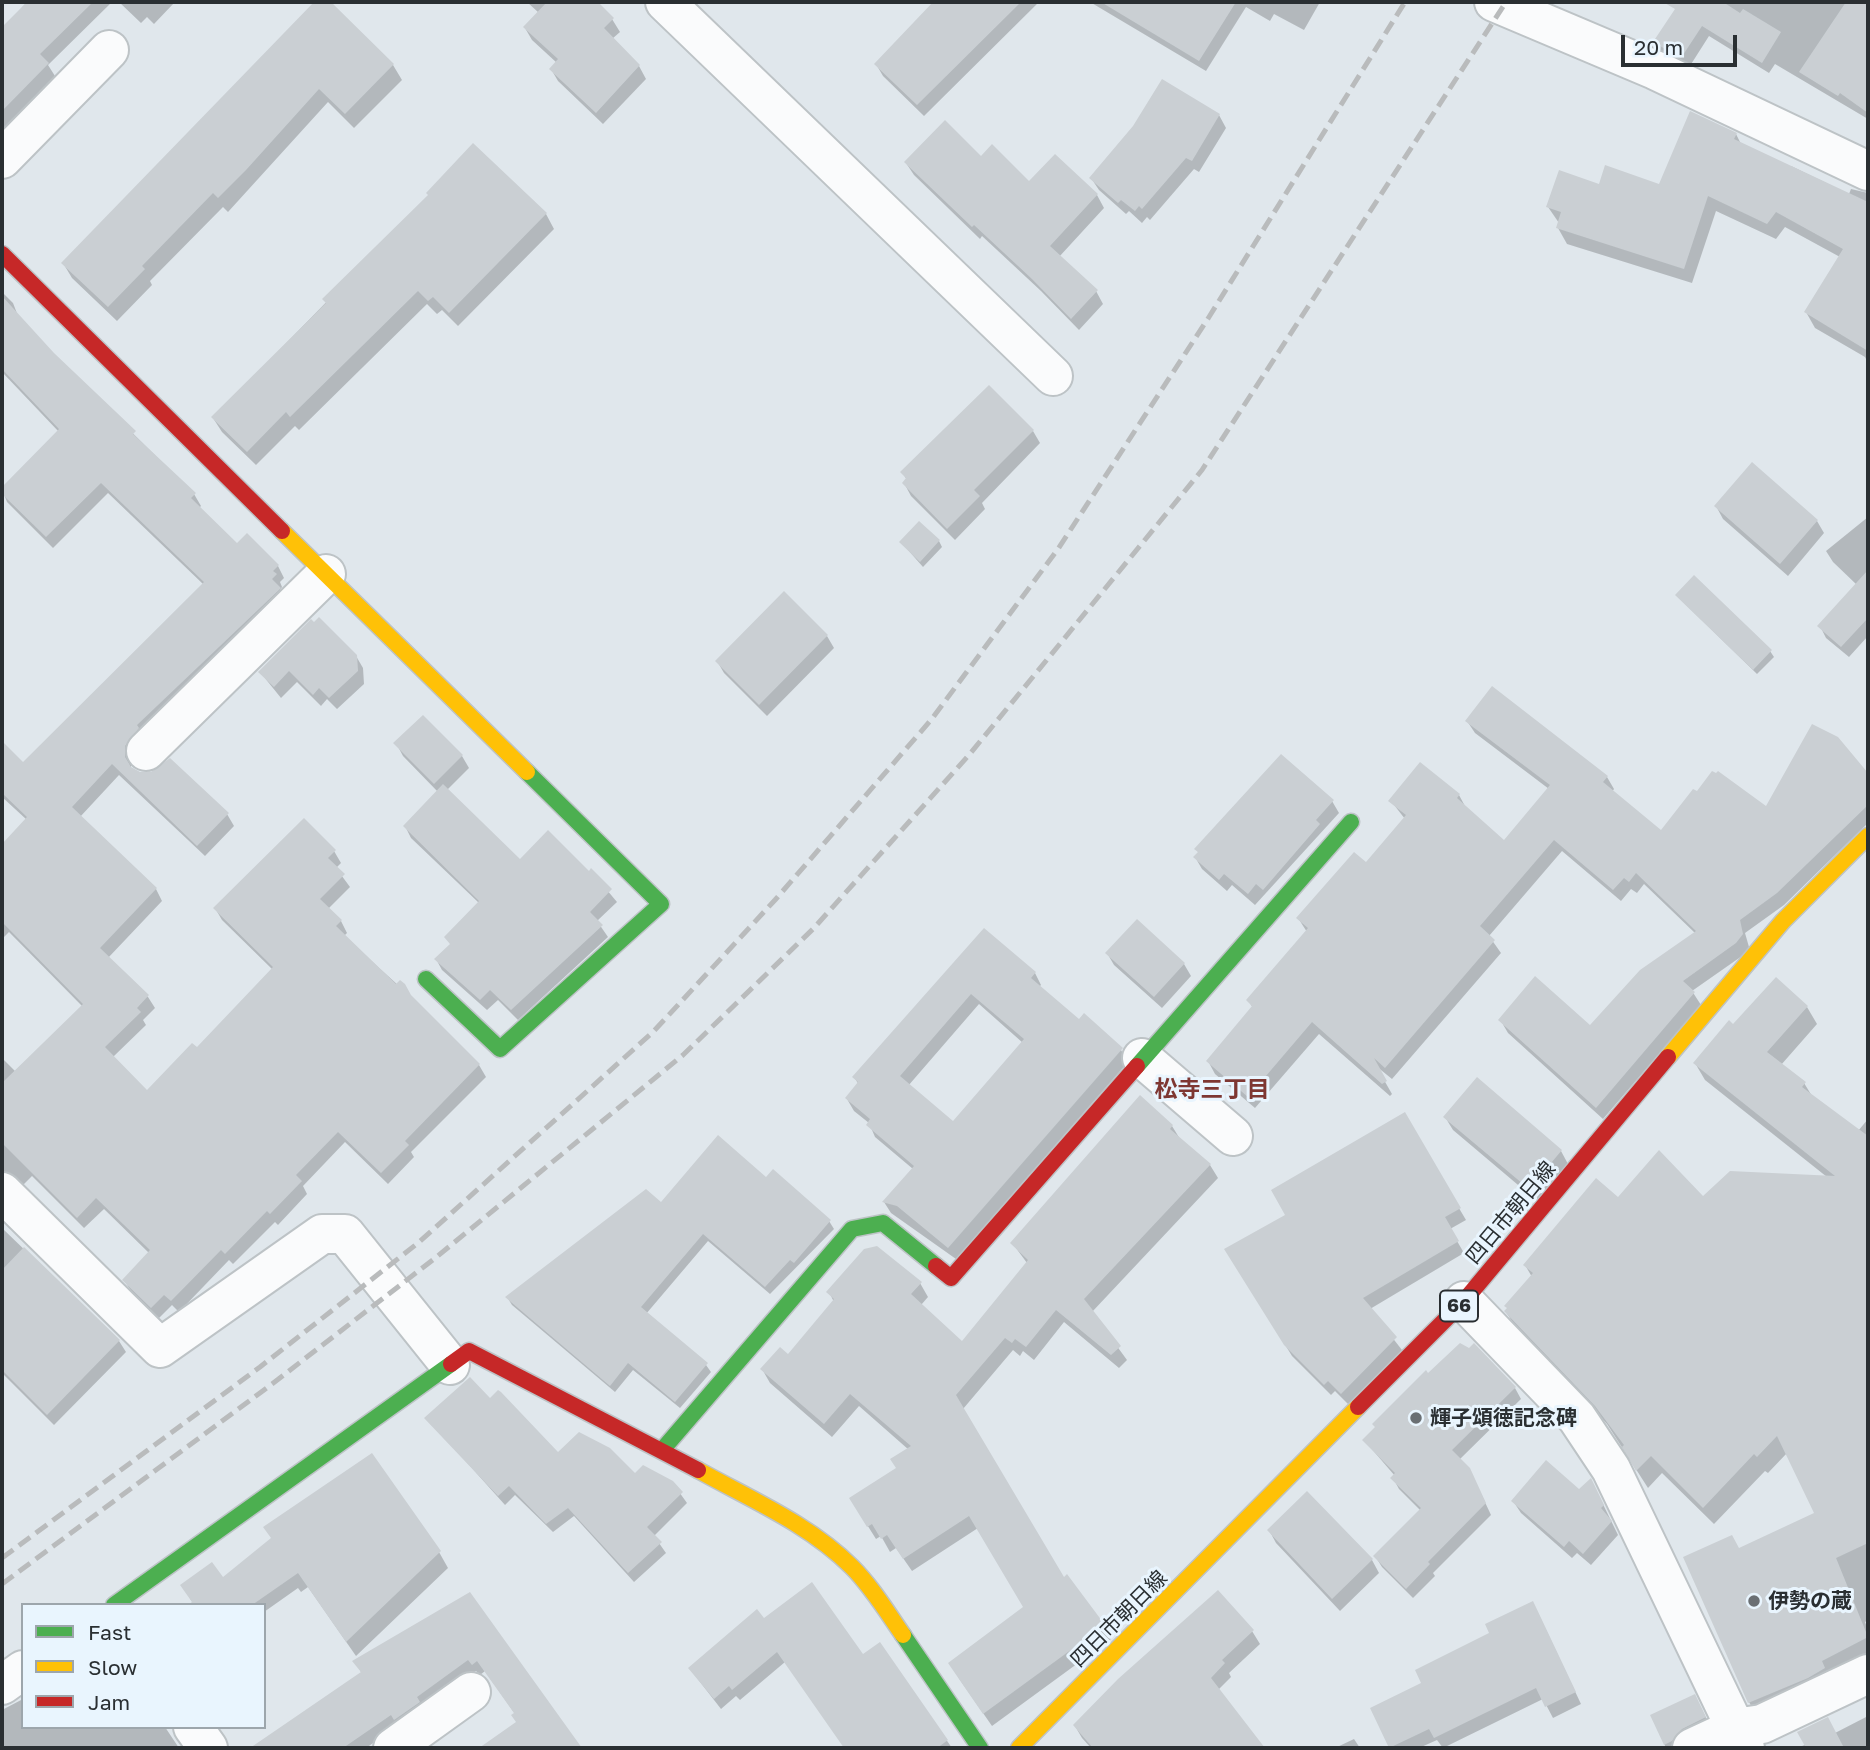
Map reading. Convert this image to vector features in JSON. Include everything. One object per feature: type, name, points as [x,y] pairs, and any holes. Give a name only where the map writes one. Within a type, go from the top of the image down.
[{"type":"street","points":[[665,2],[1053,376]]},
{"type":"street","points":[[1494,2],[1655,70],[1868,171]]},
{"type":"street","points":[[2,159],[108,50]]},
{"type":"street","points":[[2,254],[661,904],[500,1049],[426,979]]},
{"type":"street","points":[[146,751],[326,574]]},
{"type":"street","points":[[663,1450],[852,1229],[883,1223],[951,1279],[1351,822]]},
{"type":"street","name":"四日市朝日線","points":[[1020,1748],[1464,1301],[1783,921],[1868,836]]},
{"type":"street","points":[[1142,1058],[1233,1136]]},
{"type":"street","points":[[2,1192],[160,1348],[322,1234],[345,1234],[450,1365]]},
{"type":"street","points":[[1464,1301],[1577,1418],[1611,1469],[1740,1738]]},
{"type":"street","points":[[117,1603],[469,1351],[663,1450],[824,1540],[848,1560],[980,1748]]},
{"type":"street","points":[[2,1685],[21,1671]]},
{"type":"street","points":[[1692,1748],[1740,1738],[1762,1724],[1868,1674]]},
{"type":"street","points":[[393,1748],[471,1692]]},
{"type":"street","points":[[195,1729],[208,1748]]},
{"type":"building","points":[[27,2],[93,2],[40,54],[49,63],[2,111],[2,27]]},
{"type":"building","points":[[314,2],[331,2],[394,64],[345,114],[319,89],[218,198],[213,193],[142,266],[145,269],[108,307],[61,263]]},
{"type":"building","points":[[547,2],[598,2],[614,18],[604,28],[640,65],[596,113],[549,69],[558,59],[523,27]]},
{"type":"building","points":[[933,2],[1021,2],[917,105],[874,64]]},
{"type":"building","points":[[1101,2],[1236,2],[1199,61]]},
{"type":"building","points":[[1663,2],[1723,2],[1740,13],[1743,9],[1781,32],[1762,63],[1702,26],[1681,58],[1653,42],[1675,9]]},
{"type":"building","points":[[1846,2],[1868,2],[1868,113],[1840,93],[1838,96],[1799,72]]},
{"type":"building","points":[[1162,79],[1220,114],[1192,161],[1186,158],[1142,209],[1139,206],[1135,211],[1121,200],[1118,203],[1089,178],[1133,126]]},
{"type":"building","points":[[1690,111],[1737,133],[1734,139],[1868,202],[1868,351],[1804,312],[1843,249],[1776,212],[1767,224],[1708,196],[1684,269],[1556,228],[1561,212],[1546,207],[1559,170],[1599,184],[1605,165],[1659,184]]},
{"type":"building","points":[[945,120],[981,156],[992,144],[1029,181],[1055,154],[1098,194],[1050,246],[1098,290],[1071,319],[1032,279],[904,162]]},
{"type":"building","points":[[473,143],[547,213],[449,313],[433,297],[428,301],[418,291],[290,417],[286,412],[247,452],[211,417],[326,303],[322,299],[428,195],[426,193]]},
{"type":"building","points":[[2,296],[54,353],[136,431],[133,434],[196,493],[191,498],[237,543],[247,533],[279,565],[273,571],[277,574],[272,579],[281,588],[137,725],[139,728],[125,746],[125,757],[131,767],[140,772],[151,772],[170,758],[229,813],[197,846],[112,764],[72,807],[157,888],[100,948],[149,995],[137,1008],[141,1012],[105,1047],[147,1090],[192,1043],[197,1047],[273,967],[213,908],[304,818],[336,850],[328,858],[345,874],[320,899],[342,920],[336,926],[396,984],[400,980],[405,984],[411,995],[480,1064],[405,1141],[409,1145],[381,1173],[338,1132],[296,1175],[302,1181],[270,1214],[267,1211],[225,1254],[221,1250],[171,1301],[164,1295],[151,1308],[122,1280],[150,1250],[96,1198],[77,1218],[2,1143],[2,1083],[83,1004],[2,922],[2,844],[27,817],[2,793],[2,741],[23,762],[204,582],[101,483],[46,537],[2,494],[2,487],[59,429],[2,369]]},
{"type":"building","points":[[989,385],[1034,430],[974,490],[980,496],[947,529],[902,483],[906,478],[900,472]]},
{"type":"building","points":[[1752,462],[1818,520],[1780,564],[1714,506]]},
{"type":"building","points":[[919,521],[940,540],[920,562],[899,542]]},
{"type":"building","points":[[1868,570],[1868,618],[1841,647],[1817,626]]},
{"type":"building","points":[[1694,575],[1772,650],[1753,670],[1675,595]]},
{"type":"building","points":[[784,591],[828,635],[759,705],[715,661]]},
{"type":"building","points":[[319,617],[357,655],[358,671],[329,698],[319,688],[313,695],[289,671],[274,687],[258,672],[311,619],[314,622]]},
{"type":"building","points":[[1492,686],[1608,776],[1603,782],[1661,830],[1693,789],[1697,791],[1712,771],[1718,771],[1766,806],[1812,724],[1838,737],[1868,773],[1868,805],[1777,893],[1740,920],[1743,934],[1736,943],[1683,981],[1695,992],[1596,1108],[1498,1020],[1535,976],[1590,1025],[1640,970],[1696,931],[1636,873],[1629,882],[1624,878],[1613,890],[1554,840],[1480,926],[1495,940],[1385,1068],[1374,1058],[1387,1081],[1382,1084],[1312,1022],[1248,1097],[1206,1061],[1252,1006],[1246,1000],[1308,928],[1296,918],[1354,852],[1366,862],[1406,815],[1388,801],[1420,762],[1460,794],[1457,798],[1504,840],[1550,785],[1465,721]]},
{"type":"building","points":[[423,715],[463,755],[434,784],[393,743]]},
{"type":"building","points":[[1281,754],[1334,800],[1316,820],[1320,824],[1263,890],[1256,884],[1248,894],[1224,874],[1219,880],[1193,857],[1198,852],[1194,849]]},
{"type":"building","points":[[443,784],[520,859],[548,830],[589,871],[591,868],[612,889],[590,912],[603,925],[511,1010],[490,990],[480,1000],[434,959],[450,944],[444,937],[479,901],[403,826]]},
{"type":"building","points":[[1137,919],[1185,963],[1154,997],[1105,953]]},
{"type":"building","points":[[984,928],[1036,972],[1031,978],[1079,1019],[1084,1013],[1123,1048],[948,1248],[897,1206],[882,1202],[914,1166],[866,1125],[870,1119],[845,1098],[858,1082],[852,1077]],"holes":[[[971,994],[1024,1039],[953,1121],[900,1076]]]},
{"type":"building","points":[[1776,977],[1808,1006],[1767,1052],[1806,1082],[1802,1087],[1868,1136],[1868,1543],[1836,1558],[1868,1637],[1822,1661],[1825,1668],[1808,1678],[1748,1703],[1683,1557],[1732,1535],[1739,1548],[1814,1513],[1777,1436],[1757,1457],[1754,1454],[1703,1508],[1651,1456],[1636,1471],[1622,1447],[1624,1445],[1595,1406],[1504,1311],[1507,1308],[1504,1306],[1533,1273],[1523,1265],[1596,1178],[1618,1197],[1659,1150],[1703,1196],[1730,1171],[1835,1176],[1693,1063],[1729,1020],[1733,1024]]},
{"type":"building","points":[[1477,1077],[1562,1150],[1529,1189],[1443,1117]]},
{"type":"building","points":[[1140,1095],[1173,1125],[1170,1129],[1211,1164],[1084,1299],[1121,1346],[1111,1355],[1056,1310],[1026,1347],[1015,1339],[1012,1343],[1005,1338],[956,1395],[1064,1577],[1067,1574],[1105,1625],[983,1714],[948,1663],[1023,1607],[969,1516],[903,1559],[887,1535],[881,1539],[872,1524],[867,1527],[849,1498],[896,1468],[890,1459],[911,1446],[850,1394],[824,1424],[760,1369],[780,1347],[788,1354],[834,1299],[826,1292],[864,1249],[877,1246],[922,1282],[911,1294],[962,1341],[1028,1260],[1010,1243]]},
{"type":"building","points":[[1405,1112],[1461,1208],[1445,1217],[1459,1241],[1363,1298],[1397,1337],[1341,1394],[1328,1381],[1324,1385],[1284,1345],[1224,1249],[1285,1215],[1271,1190]]},
{"type":"building","points":[[718,1135],[766,1177],[773,1169],[831,1220],[794,1263],[790,1260],[765,1287],[703,1234],[641,1307],[708,1363],[675,1402],[628,1363],[610,1386],[505,1297],[646,1189],[661,1202]]},
{"type":"building","points":[[24,1247],[120,1340],[47,1415],[2,1370],[2,1270]]},
{"type":"building","points":[[1460,1343],[1469,1348],[1474,1343],[1516,1387],[1452,1450],[1470,1468],[1486,1503],[1428,1562],[1430,1564],[1406,1589],[1373,1556],[1421,1508],[1390,1478],[1395,1473],[1362,1440],[1375,1427],[1372,1424],[1426,1370],[1428,1373]]},
{"type":"building","points":[[470,1377],[490,1398],[498,1390],[501,1392],[558,1452],[579,1432],[610,1448],[635,1473],[643,1465],[673,1481],[683,1492],[647,1527],[662,1542],[628,1573],[568,1508],[546,1524],[509,1486],[498,1496],[424,1418]]},
{"type":"building","points":[[372,1453],[441,1551],[346,1642],[298,1573],[255,1603],[191,1603],[180,1585],[212,1562],[223,1577],[271,1538],[263,1527]]},
{"type":"building","points":[[1546,1460],[1579,1489],[1591,1478],[1604,1505],[1601,1508],[1612,1521],[1583,1554],[1569,1541],[1564,1547],[1511,1501]]},
{"type":"building","points":[[1307,1491],[1373,1559],[1332,1599],[1267,1530]]},
{"type":"building","points":[[812,1582],[863,1654],[880,1642],[948,1740],[937,1748],[844,1748],[777,1652],[732,1690],[729,1686],[714,1699],[688,1668],[757,1609],[764,1618]]},
{"type":"building","points":[[1218,1590],[1254,1630],[1222,1660],[1225,1663],[1211,1678],[1265,1748],[1093,1748],[1073,1725],[1118,1679]]},
{"type":"building","points":[[470,1592],[582,1748],[479,1748],[516,1722],[511,1715],[514,1713],[477,1661],[472,1665],[468,1660],[417,1697],[420,1702],[394,1720],[391,1715],[343,1748],[250,1748],[361,1672],[352,1661]]},
{"type":"building","points":[[1533,1601],[1576,1692],[1545,1707],[1536,1688],[1434,1738],[1429,1729],[1389,1748],[1370,1708],[1421,1683],[1415,1670],[1489,1633],[1485,1624]]},
{"type":"building","points":[[1695,1694],[1706,1717],[1682,1729],[1672,1741],[1664,1745],[1650,1715]]},
{"type":"building","points":[[1828,1717],[1844,1748],[1806,1748],[1797,1732]]},
{"type":"railway","points":[[2,1558],[260,1367],[418,1243],[653,1032],[775,900],[931,720],[1058,549],[1209,317],[1405,2]]},
{"type":"railway","points":[[2,1584],[272,1384],[434,1259],[683,1055],[813,929],[969,755],[1202,470],[1506,2]]},
{"type":"traffic: fast","points":[[426,979],[500,1049],[661,904],[527,772]]},
{"type":"traffic: fast","points":[[1137,1066],[1351,822]]},
{"type":"traffic: fast","points":[[663,1449],[852,1229],[883,1223],[936,1266]]},
{"type":"traffic: fast","points":[[117,1603],[451,1364]]},
{"type":"traffic: fast","points":[[903,1635],[980,1748]]},
{"type":"traffic: slow","points":[[282,531],[527,772]]},
{"type":"traffic: slow","points":[[1668,1057],[1783,921],[1868,836]]},
{"type":"traffic: slow","points":[[1019,1748],[1358,1407]]},
{"type":"traffic: slow","points":[[698,1470],[778,1513],[835,1552],[866,1583],[903,1635]]},
{"type":"traffic: jam","points":[[2,254],[282,531]]},
{"type":"traffic: jam","points":[[1358,1407],[1464,1301],[1668,1057]]},
{"type":"traffic: jam","points":[[936,1266],[951,1278],[1137,1066]]},
{"type":"traffic: jam","points":[[451,1364],[469,1351],[698,1470]]},
{"type":"place","name":"輝子頌徳記念碑","points":[[1416,1418]]},
{"type":"place","name":"伊勢の蔵","points":[[1754,1601]]},
{"type":"district","name":"松寺三丁目","points":[[1212,1090]]}]
